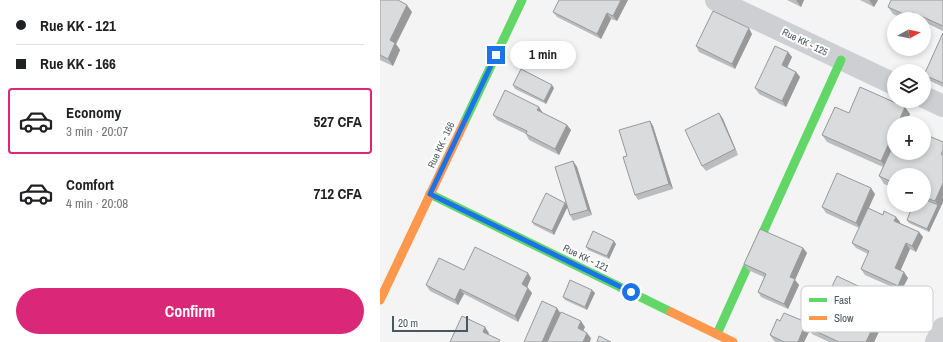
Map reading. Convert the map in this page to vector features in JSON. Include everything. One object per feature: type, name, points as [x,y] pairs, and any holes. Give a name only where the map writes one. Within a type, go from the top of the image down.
[{"type":"street","name":"Rue KK - 166","points":[[380,300],[522,0]]},
{"type":"street","name":"Rue KK - 125","points":[[716,0],[887,81]]},
{"type":"street","points":[[717,334],[841,60]]},
{"type":"street","points":[[931,100],[943,106]]},
{"type":"street","name":"Rue KK - 121","points":[[430,194],[733,342]]},
{"type":"street","points":[[936,342],[943,328]]},
{"type":"building","points":[[380,0],[398,0],[407,5],[390,40],[395,43],[388,59],[380,55]]},
{"type":"building","points":[[559,0],[621,0],[613,16],[607,13],[597,34],[553,12]]},
{"type":"building","points":[[891,0],[943,0],[943,26],[931,21],[931,12],[899,12],[888,7]]},
{"type":"building","points":[[713,11],[749,28],[732,64],[696,46]]},
{"type":"building","points":[[943,33],[943,83],[931,78],[931,64],[929,64]]},
{"type":"building","points":[[775,46],[788,52],[782,65],[796,72],[782,101],[755,88]]},
{"type":"building","points":[[521,69],[552,85],[544,101],[513,85]]},
{"type":"building","points":[[860,87],[887,99],[887,108],[905,108],[901,116],[887,116],[887,148],[881,161],[822,135],[835,107],[849,113]]},
{"type":"building","points":[[505,90],[539,107],[537,110],[567,125],[555,149],[526,134],[527,131],[493,115]]},
{"type":"building","points":[[719,113],[735,149],[702,166],[685,130]]},
{"type":"building","points":[[650,121],[669,184],[635,195],[623,157],[627,156],[619,130]]},
{"type":"building","points":[[931,137],[943,142],[943,150],[941,154],[943,155],[943,183],[935,201],[931,200],[931,168],[887,168],[887,180],[879,176],[887,159],[887,160],[931,160]]},
{"type":"building","points":[[573,161],[588,210],[570,215],[555,167]]},
{"type":"building","points":[[837,173],[871,188],[856,223],[822,207]]},
{"type":"building","points":[[546,193],[565,203],[552,231],[532,222]]},
{"type":"building","points":[[931,202],[938,205],[927,229],[907,220],[910,212],[931,212]]},
{"type":"building","points":[[868,208],[883,215],[884,211],[896,217],[894,221],[919,232],[912,246],[906,243],[895,268],[904,272],[898,286],[861,269],[869,251],[852,243]]},
{"type":"building","points":[[760,229],[803,248],[790,277],[795,279],[784,304],[758,292],[766,274],[744,264]]},
{"type":"building","points":[[593,231],[614,241],[607,256],[586,247]]},
{"type":"building","points":[[475,247],[528,273],[522,284],[528,288],[515,316],[460,289],[455,300],[426,285],[439,258],[464,270]]},
{"type":"building","points":[[837,276],[858,286],[832,286]]},
{"type":"building","points":[[570,280],[592,290],[585,307],[563,297]]},
{"type":"building","points":[[542,301],[557,308],[542,342],[524,342]]},
{"type":"building","points":[[561,312],[581,321],[578,328],[587,333],[583,342],[547,342]]},
{"type":"building","points":[[784,313],[801,320],[802,332],[798,342],[784,342],[770,335],[777,319],[780,321]]},
{"type":"building","points":[[462,316],[485,327],[483,332],[500,340],[499,342],[450,342]]},
{"type":"building","points":[[818,332],[871,332],[866,342],[839,342]]},
{"type":"building","points":[[599,336],[611,342],[597,342]]},
{"type":"traffic: fast","points":[[464,123],[522,0]]},
{"type":"traffic: fast","points":[[717,334],[841,60]]},
{"type":"traffic: fast","points":[[430,194],[671,312]]},
{"type":"traffic: slow","points":[[380,300],[464,123]]},
{"type":"traffic: slow","points":[[671,312],[733,342]]},
{"type":"route","points":[[496,55],[430,194],[631,292]]}]
